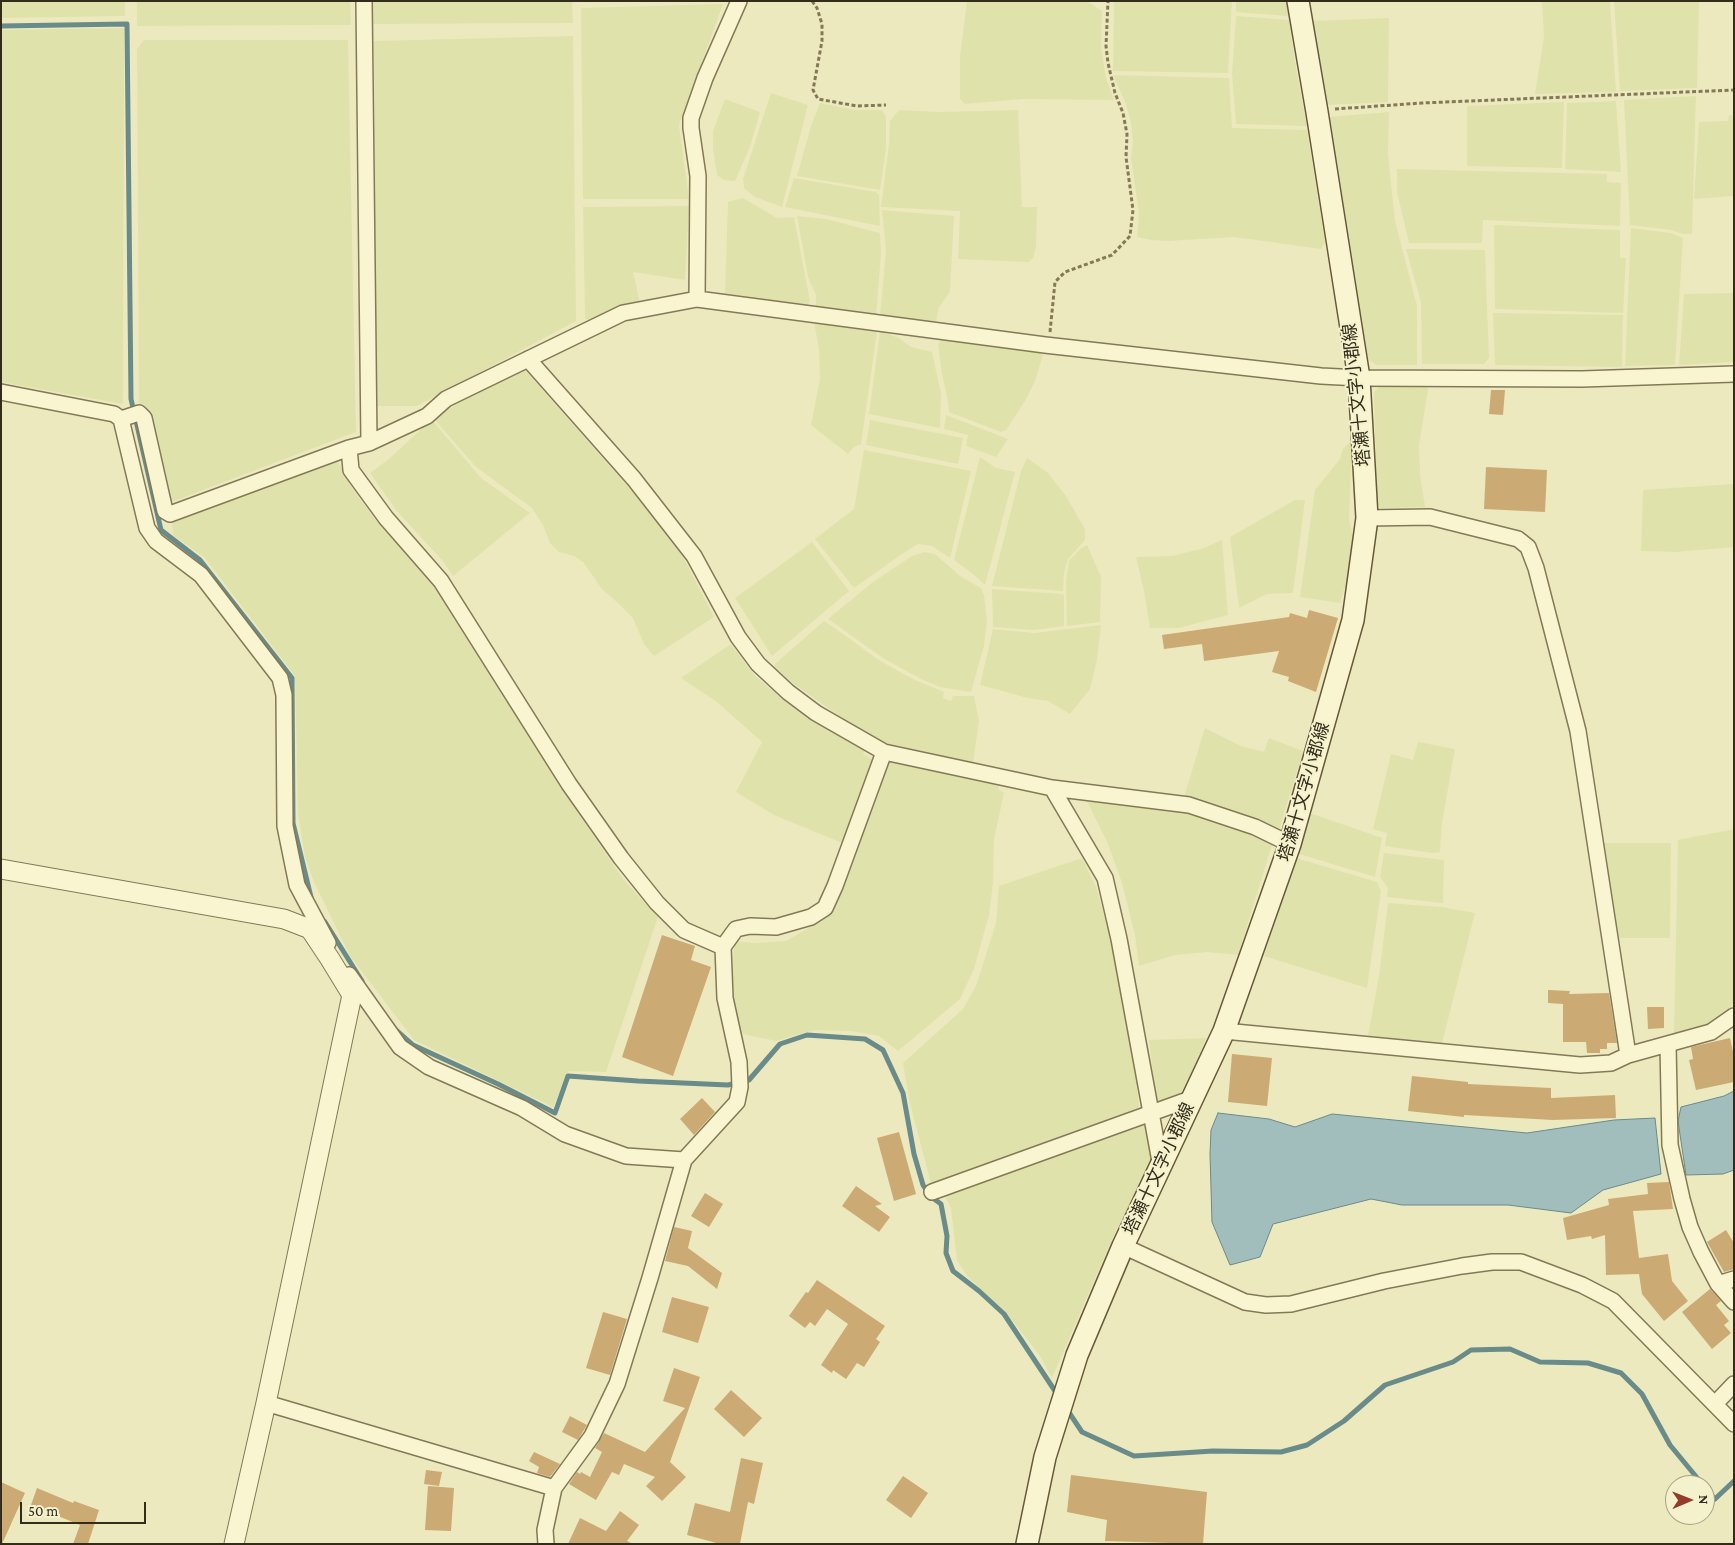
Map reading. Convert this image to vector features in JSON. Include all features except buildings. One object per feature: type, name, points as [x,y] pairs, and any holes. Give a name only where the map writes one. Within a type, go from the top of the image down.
[{"type":"main road","name":"塔瀬十文字小郡線","points":[[1027,1544],[1045,1457],[1074,1364],[1123,1246],[1224,1031],[1290,844],[1353,620],[1367,518],[1359,378],[1298,1]]},
{"type":"street","points":[[364,1],[369,443]]},
{"type":"street","points":[[697,299],[698,176],[691,118],[705,78],[739,1]]},
{"type":"street","points":[[122,419],[138,413],[144,418],[165,511],[170,514],[349,448],[369,443],[427,416],[446,399],[623,313],[697,299],[1045,345],[1321,376],[1359,378],[1582,379],[1734,374]]},
{"type":"street","points":[[528,359],[634,479],[694,556],[738,637],[758,664],[788,692],[816,713],[884,752],[1052,788],[1189,805],[1255,827],[1290,844]]},
{"type":"street","points":[[1,392],[114,414],[122,419],[147,528],[156,541],[200,575],[280,678],[284,695],[285,826],[298,885],[352,996],[266,1403],[234,1544]]},
{"type":"street","points":[[349,448],[351,470],[386,518],[442,581],[569,784],[621,858],[657,903],[684,930],[723,947]]},
{"type":"street","points":[[1367,518],[1430,517],[1518,539],[1528,547],[1536,568],[1578,731],[1628,1055]]},
{"type":"street","points":[[546,1544],[545,1530],[554,1488],[592,1436],[617,1384],[684,1160],[737,1102],[740,1087],[740,1062],[726,998],[723,947],[736,929],[750,926],[776,927],[811,917],[825,908],[835,886],[884,752]]},
{"type":"street","points":[[1052,788],[1105,878],[1119,940],[1161,1167]]},
{"type":"street","points":[[1,868],[284,919],[310,929],[400,1047],[429,1067],[522,1108],[565,1134],[626,1156],[684,1160]]},
{"type":"street","points":[[1224,1031],[1580,1065],[1611,1063],[1628,1055],[1711,1032],[1734,1016]]},
{"type":"street","points":[[1668,1044],[1670,1144],[1682,1199],[1690,1227],[1718,1284],[1734,1302]]},
{"type":"street","points":[[932,1192],[1193,1098]]},
{"type":"street","points":[[1123,1246],[1245,1302],[1266,1305],[1291,1304],[1384,1281],[1462,1266],[1492,1262],[1521,1262],[1582,1285],[1613,1301],[1734,1424]]},
{"type":"street","points":[[1718,1284],[1734,1280]]},
{"type":"street","points":[[1715,1404],[1734,1384]]},
{"type":"street","points":[[266,1403],[554,1488]]},
{"type":"path","points":[[812,1],[817,8],[822,24],[822,40],[813,90],[818,100],[857,106],[886,105]]},
{"type":"path","points":[[1045,345],[1049,335],[1055,282],[1065,272],[1112,255],[1130,236],[1133,210],[1126,157],[1127,134],[1123,113],[1115,93],[1108,63],[1106,46],[1108,1]]},
{"type":"path","points":[[1317,112],[1422,103],[1734,90]]},
{"type":"green space","points":[[1,1],[125,1],[125,16],[1,18]]},
{"type":"green space","points":[[137,1],[350,1],[351,25],[137,26]]},
{"type":"green space","points":[[372,1],[572,1],[573,23],[372,24]]},
{"type":"green space","points":[[967,1],[1087,1],[1102,11],[1101,47],[1106,78],[1114,100],[1022,99],[965,104],[960,99],[960,57]]},
{"type":"green space","points":[[1114,1],[1232,1],[1228,73],[1113,71]]},
{"type":"green space","points":[[1236,1],[1288,1],[1290,15],[1236,12]]},
{"type":"green space","points":[[1542,1],[1610,1],[1616,92],[1535,94],[1544,37]]},
{"type":"green space","points":[[1614,1],[1699,1],[1697,88],[1620,91]]},
{"type":"green space","points":[[723,4],[679,125],[689,199],[583,199],[581,8]]},
{"type":"green space","points":[[1236,16],[1289,20],[1307,126],[1236,124],[1232,74]]},
{"type":"green space","points":[[1389,18],[1388,102],[1327,105],[1312,21]]},
{"type":"green space","points":[[124,28],[123,404],[1,382],[1,30]]},
{"type":"green space","points":[[573,36],[576,321],[417,406],[376,406],[374,41]]},
{"type":"green space","points":[[144,40],[348,40],[356,432],[169,503],[139,406],[137,49]]},
{"type":"green space","points":[[1113,75],[1229,78],[1232,128],[1307,130],[1325,242],[1321,249],[1234,237],[1168,241],[1137,237],[1139,213],[1131,158],[1133,142],[1131,123],[1126,104]]},
{"type":"green space","points":[[771,93],[808,105],[782,207],[755,197],[744,188],[743,179]]},
{"type":"green space","points":[[1696,96],[1692,234],[1630,225],[1624,100]]},
{"type":"green space","points":[[725,99],[760,112],[750,147],[735,181],[724,180],[717,175],[713,149],[713,131]]},
{"type":"green space","points":[[1616,101],[1621,172],[1565,169],[1567,103]]},
{"type":"green space","points":[[1564,102],[1562,168],[1467,166],[1467,106]]},
{"type":"green space","points":[[820,103],[855,110],[882,110],[886,116],[886,149],[880,190],[797,176],[811,126]]},
{"type":"green space","points":[[899,110],[940,112],[1018,110],[1022,207],[1037,207],[1036,247],[1033,258],[1029,262],[958,259],[960,211],[881,207],[890,121]]},
{"type":"green space","points":[[1389,112],[1388,154],[1395,221],[1417,306],[1417,365],[1376,365],[1368,359],[1345,226],[1329,117]]},
{"type":"green space","points":[[1729,115],[1734,115],[1734,196],[1694,199],[1699,122],[1728,121]]},
{"type":"green space","points":[[1397,169],[1607,174],[1607,182],[1621,183],[1620,226],[1483,220],[1482,243],[1409,243],[1397,192]]},
{"type":"green space","points":[[794,178],[876,192],[879,195],[880,226],[785,207]]},
{"type":"green space","points":[[743,198],[777,218],[794,217],[810,301],[807,306],[725,293],[728,202]]},
{"type":"green space","points":[[689,206],[685,280],[633,272],[640,303],[613,308],[592,321],[585,319],[583,207]]},
{"type":"green space","points":[[882,210],[954,216],[950,292],[939,307],[935,326],[880,316],[886,250]]},
{"type":"green space","points":[[797,216],[826,219],[880,233],[881,254],[876,316],[816,306],[816,295],[808,277]]},
{"type":"green space","points":[[1494,225],[1620,230],[1620,258],[1626,258],[1623,313],[1495,309]]},
{"type":"green space","points":[[1631,228],[1671,233],[1683,238],[1675,365],[1625,366]]},
{"type":"green space","points":[[1406,249],[1485,250],[1489,358],[1484,364],[1422,364],[1421,302]]},
{"type":"green space","points":[[1734,293],[1734,362],[1679,365],[1684,294]]},
{"type":"green space","points":[[1493,313],[1623,315],[1622,367],[1495,365]]},
{"type":"green space","points":[[814,322],[877,332],[861,444],[854,447],[848,454],[811,425],[820,379],[819,349]]},
{"type":"green space","points":[[880,331],[899,338],[911,347],[932,352],[941,394],[940,428],[869,414]]},
{"type":"green space","points":[[942,339],[1008,347],[1043,355],[1035,381],[1025,401],[1006,430],[1001,432],[949,412],[938,345]]},
{"type":"green space","points":[[523,368],[660,523],[678,547],[714,617],[654,656],[644,644],[633,618],[602,589],[583,562],[574,556],[559,552],[550,543],[543,525],[532,508],[476,467],[434,419],[451,407]]},
{"type":"green space","points":[[1427,386],[1428,390],[1419,445],[1420,474],[1425,507],[1381,508],[1377,504],[1374,392],[1379,387]]},
{"type":"green space","points":[[946,415],[1008,439],[996,457],[966,446],[968,435],[944,429]]},
{"type":"green space","points":[[870,420],[963,438],[958,464],[866,445]]},
{"type":"green space","points":[[430,421],[433,421],[481,478],[530,513],[453,576],[442,560],[396,510],[370,473],[389,459]]},
{"type":"green space","points":[[1352,440],[1349,519],[1353,537],[1346,583],[1340,603],[1300,597],[1315,490],[1340,459],[1343,449]]},
{"type":"green space","points":[[864,450],[971,471],[950,558],[932,546],[918,544],[854,588],[815,539],[854,509]]},
{"type":"green space","points":[[980,457],[996,468],[1015,472],[985,585],[954,560]]},
{"type":"green space","points":[[1027,458],[1048,473],[1066,496],[1085,529],[1085,540],[1068,559],[1064,573],[1063,591],[992,586],[1021,471]]},
{"type":"green space","points":[[337,460],[350,485],[374,518],[430,581],[444,601],[570,801],[623,879],[658,917],[606,1072],[569,1071],[553,1107],[414,1040],[350,956],[314,882],[305,857],[298,814],[295,676],[205,558],[173,535],[172,522]]},
{"type":"green space","points":[[1734,484],[1734,547],[1676,552],[1641,551],[1643,490]]},
{"type":"green space","points":[[1295,500],[1305,500],[1293,593],[1267,594],[1239,608],[1230,537]]},
{"type":"green space","points":[[1222,540],[1228,615],[1179,628],[1150,628],[1136,557],[1172,556],[1204,548]]},
{"type":"green space","points":[[812,542],[849,591],[772,656],[735,598]]},
{"type":"green space","points":[[1087,545],[1101,577],[1100,622],[1067,626],[1066,581],[1069,561],[1080,549]]},
{"type":"green space","points":[[924,552],[935,554],[960,576],[981,588],[984,595],[987,621],[984,646],[971,692],[940,687],[921,679],[883,658],[828,619],[873,582],[912,556]]},
{"type":"green space","points":[[992,589],[1064,595],[1064,626],[1034,630],[993,627]]},
{"type":"green space","points":[[824,621],[877,659],[913,679],[944,692],[943,698],[951,701],[953,696],[974,696],[979,721],[973,763],[885,743],[865,734],[774,670],[775,664]]},
{"type":"green space","points":[[1101,625],[1097,660],[1090,689],[1070,714],[1048,701],[1028,698],[980,685],[993,629],[1034,633]]},
{"type":"green space","points":[[731,644],[755,676],[790,705],[865,750],[863,754],[874,760],[842,843],[774,815],[736,792],[762,742],[717,702],[681,678]]},
{"type":"green space","points":[[1205,728],[1241,746],[1264,752],[1269,738],[1303,751],[1279,830],[1235,813],[1184,797]]},
{"type":"green space","points":[[1418,742],[1455,749],[1442,823],[1440,852],[1432,853],[1385,846],[1387,833],[1373,829],[1391,754],[1413,760]]},
{"type":"green space","points":[[892,759],[998,784],[999,790],[1004,793],[994,839],[993,883],[989,915],[974,969],[960,999],[898,1051],[879,1036],[851,1031],[814,1030],[776,1041],[743,1034],[734,1009],[732,969],[735,941],[754,943],[786,941],[831,915],[839,898],[885,765]]},
{"type":"green space","points":[[1086,799],[1195,813],[1271,840],[1272,845],[1238,955],[1207,952],[1175,955],[1139,966],[1135,935],[1122,883],[1108,844]]},
{"type":"green space","points":[[1310,813],[1382,838],[1375,877],[1296,853]]},
{"type":"green space","points":[[1734,829],[1734,1002],[1725,1014],[1710,1024],[1674,1035],[1678,840]]},
{"type":"green space","points":[[1603,843],[1671,843],[1670,938],[1618,938],[1606,874]]},
{"type":"green space","points":[[1384,853],[1444,860],[1443,903],[1387,897],[1388,888],[1380,877]]},
{"type":"green space","points":[[1082,858],[1096,887],[1110,937],[1136,1071],[1139,1108],[931,1184],[909,1099],[903,1063],[963,1009],[976,986],[996,923],[999,886]]},
{"type":"green space","points":[[1296,858],[1377,882],[1381,891],[1367,988],[1264,956]]},
{"type":"green space","points":[[1388,903],[1442,907],[1475,913],[1442,1043],[1368,1036],[1379,976]]},
{"type":"green space","points":[[1206,1038],[1187,1087],[1179,1094],[1159,1102],[1156,1097],[1149,1040]]},
{"type":"green space","points":[[1145,1125],[1154,1163],[1116,1230],[1052,1378],[1040,1356],[1012,1320],[967,1276],[957,1260],[951,1208],[944,1194]]},
{"type":"water","points":[[1734,1091],[1734,1170],[1723,1174],[1686,1175],[1678,1121],[1681,1107],[1724,1096]]},
{"type":"water","points":[[1218,1113],[1269,1119],[1295,1127],[1332,1114],[1527,1133],[1614,1120],[1655,1118],[1661,1174],[1603,1190],[1571,1213],[1508,1205],[1402,1205],[1371,1199],[1273,1224],[1260,1257],[1230,1265],[1212,1222],[1211,1130]]},
{"type":"waterway","points":[[1,26],[127,24],[131,399],[161,530],[200,560],[292,678],[293,823],[311,897]]},
{"type":"waterway","points":[[325,922],[362,981]]},
{"type":"waterway","points":[[395,1029],[413,1045],[498,1084],[555,1113],[568,1076],[728,1085],[749,1080],[780,1044],[807,1035],[865,1039],[883,1050],[903,1093],[914,1154],[923,1185],[930,1196],[941,1204],[947,1236],[946,1253],[953,1271],[1004,1314],[1057,1394]]},
{"type":"waterway","points":[[1066,1408],[1082,1432],[1134,1456],[1213,1451],[1281,1452],[1307,1445],[1344,1421],[1385,1385],[1453,1362],[1471,1350],[1510,1349],[1540,1362],[1588,1363],[1621,1373],[1642,1394],[1670,1445],[1695,1475]]},
{"type":"waterway","points":[[1715,1499],[1734,1481]]}]
